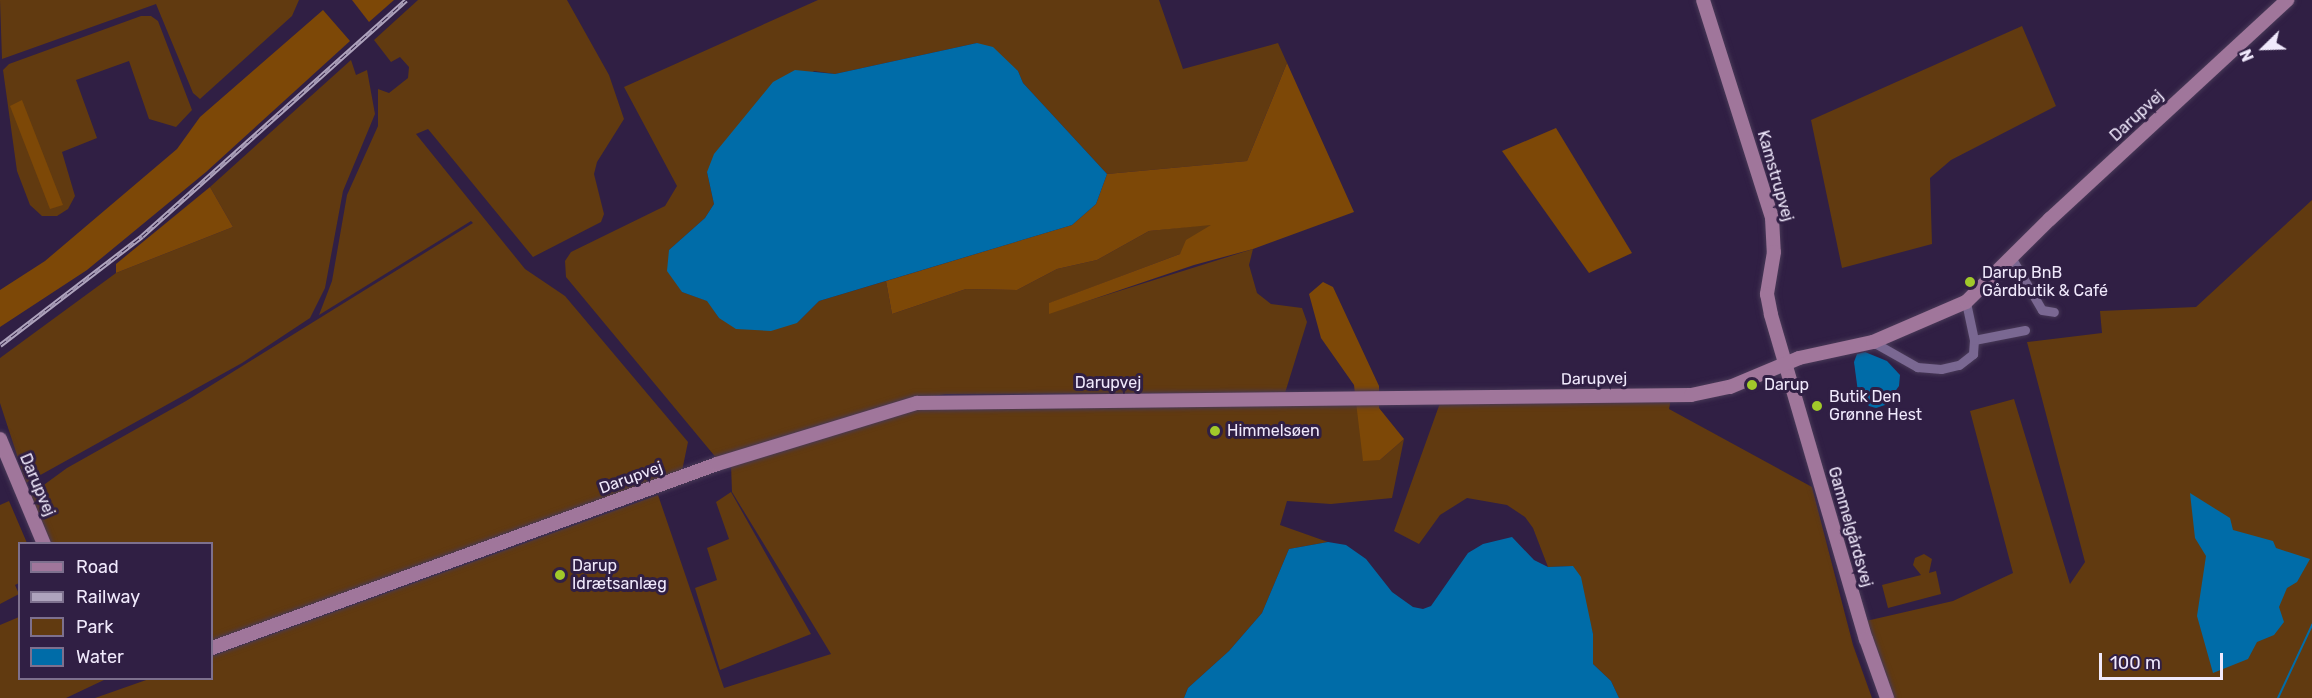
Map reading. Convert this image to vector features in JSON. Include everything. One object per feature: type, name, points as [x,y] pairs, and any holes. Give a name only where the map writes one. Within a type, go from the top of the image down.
[{"type":"street","name":"Kamstrupvej","points":[[1703,0],[1772,218],[1774,252],[1767,294],[1787,364]]},
{"type":"street","name":"Darupvej","points":[[213,648],[722,463],[917,403],[1691,395],[1730,387],[1787,364],[1873,342],[1966,302],[2011,257],[2286,0]]},
{"type":"street","points":[[2011,257],[2042,310],[2054,312]]},
{"type":"street","points":[[1873,342],[1905,363],[1941,369],[1968,360],[1974,340],[1966,302]]},
{"type":"street","points":[[1974,340],[2025,330]]},
{"type":"street","name":"Gammelgårdsvej","points":[[1787,364],[1866,639],[1887,698]]},
{"type":"street","name":"Darupvej","points":[[0,439],[44,542]]},
{"type":"green space","points":[[0,0],[299,0],[292,16],[200,99],[193,93],[156,4],[2,59]]},
{"type":"green space","points":[[418,0],[567,0],[609,75],[624,119],[597,162],[594,174],[604,214],[601,222],[533,257],[428,129],[416,134],[525,269],[565,296],[688,442],[682,471],[213,642],[213,542],[48,542],[30,495],[67,468],[186,401],[473,223],[471,221],[319,315],[332,281],[347,195],[378,126],[378,89],[389,93],[408,78],[409,67],[400,57],[391,62],[374,40]]},
{"type":"green space","points":[[818,0],[1159,0],[1183,69],[1278,43],[1287,63],[1247,161],[1107,174],[1023,83],[1018,71],[977,43],[835,74],[814,71],[707,172],[714,204],[705,218],[669,250],[682,292],[708,301],[719,318],[797,323],[819,301],[886,281],[892,314],[966,289],[1017,290],[1057,269],[1097,260],[1149,231],[1213,224],[1180,254],[1050,303],[1049,313],[1253,249],[1249,265],[1257,293],[1271,304],[1302,308],[1307,322],[1285,393],[946,394],[921,398],[718,460],[566,277],[565,261],[571,252],[665,206],[677,186],[624,87]]},
{"type":"green space","points":[[141,16],[151,16],[158,21],[192,110],[176,127],[149,119],[129,61],[76,80],[97,138],[62,152],[75,196],[68,209],[57,216],[42,216],[30,205],[17,171],[3,70],[9,64]]},
{"type":"green space","points":[[2022,26],[2056,106],[1951,160],[1930,178],[1932,244],[1842,268],[1811,120]]},
{"type":"green space","points":[[351,60],[356,75],[367,70],[375,114],[343,191],[325,288],[310,318],[242,363],[26,483],[0,403],[0,358],[116,273],[233,227],[210,187]]},
{"type":"green space","points":[[2312,200],[2312,698],[1892,698],[1866,621],[1953,601],[2013,573],[1970,411],[2014,399],[2070,584],[2085,562],[2027,342],[2102,333],[2100,311],[2196,307]]},
{"type":"green space","points":[[1671,399],[1669,409],[1812,487],[1853,645],[1872,698],[1619,698],[1611,681],[1593,664],[1593,634],[1573,566],[1548,567],[1533,528],[1525,517],[1507,505],[1467,498],[1440,515],[1419,544],[1394,531],[1440,403]]},
{"type":"green space","points":[[1356,402],[1380,460],[1404,439],[1392,498],[1331,504],[1287,501],[1280,525],[1328,542],[1289,549],[1262,613],[1229,651],[1188,688],[1184,698],[95,698],[146,680],[213,680],[213,656],[658,495],[724,688],[831,654],[732,492],[731,465],[915,407]]},
{"type":"green space","points":[[731,492],[811,634],[720,670],[695,588],[717,580],[707,548],[729,539],[716,502]]},
{"type":"green space","points":[[9,501],[27,542],[18,542],[18,584],[15,585],[18,595],[0,604],[0,505]]},
{"type":"green space","points":[[1924,554],[1932,559],[1929,573],[1936,571],[1941,594],[1888,608],[1882,585],[1921,575],[1913,565],[1915,558]]},
{"type":"green space","points":[[18,617],[18,680],[104,680],[66,698],[0,698],[0,625]]},
{"type":"shaded area","points":[[352,0],[394,0],[369,22]]},
{"type":"shaded area","points":[[323,10],[350,41],[206,172],[87,270],[0,327],[0,290],[45,261],[177,149],[200,117]]},
{"type":"shaded area","points":[[1287,63],[1354,212],[1253,249],[1194,265],[1049,314],[1049,303],[1180,254],[1186,240],[1211,225],[1149,231],[1097,260],[1057,269],[1017,290],[966,289],[892,314],[886,281],[1072,225],[1096,204],[1107,174],[1247,161]]},
{"type":"shaded area","points":[[22,100],[63,205],[50,209],[10,106]]},
{"type":"shaded area","points":[[1556,128],[1632,253],[1589,273],[1502,151]]},
{"type":"shaded area","points":[[210,187],[233,227],[116,273],[116,264]]},
{"type":"shaded area","points":[[1323,282],[1333,287],[1379,386],[1379,408],[1404,439],[1380,460],[1363,461],[1354,385],[1321,338],[1309,294]]},
{"type":"water","points":[[977,43],[993,47],[1018,71],[1023,83],[1107,174],[1096,204],[1072,225],[819,301],[797,323],[771,331],[736,329],[719,318],[707,301],[682,292],[667,271],[669,250],[705,218],[714,204],[707,172],[714,154],[773,82],[795,70],[835,74]]},
{"type":"water","points":[[1865,352],[1887,361],[1900,375],[1899,386],[1885,405],[1876,408],[1869,406],[1858,392],[1854,362],[1857,354]]},
{"type":"water","points":[[2190,493],[2230,518],[2233,530],[2273,541],[2276,548],[2310,559],[2297,582],[2287,588],[2279,607],[2284,622],[2274,635],[2257,642],[2248,659],[2213,673],[2197,616],[2206,556],[2195,538]]},
{"type":"water","points":[[1512,537],[1534,560],[1548,567],[1573,566],[1581,577],[1593,634],[1593,664],[1611,681],[1619,698],[1184,698],[1188,688],[1229,651],[1262,613],[1289,549],[1328,542],[1346,545],[1366,559],[1392,592],[1413,607],[1423,609],[1431,606],[1468,553],[1483,544]]},
{"type":"waterway","points":[[2278,698],[2312,625]]},
{"type":"railway","points":[[0,345],[142,236],[406,0]]},
{"type":"place","name":"Darup BnB Gårdbutik & Café","points":[[1970,282]]},
{"type":"place","name":"Darup","points":[[1752,385]]},
{"type":"place","name":"Butik Den Grønne Hest","points":[[1817,406]]},
{"type":"place","name":"Himmelsøen","points":[[1215,431]]},
{"type":"place","name":"Darup Idrætsanlæg","points":[[560,575]]}]
